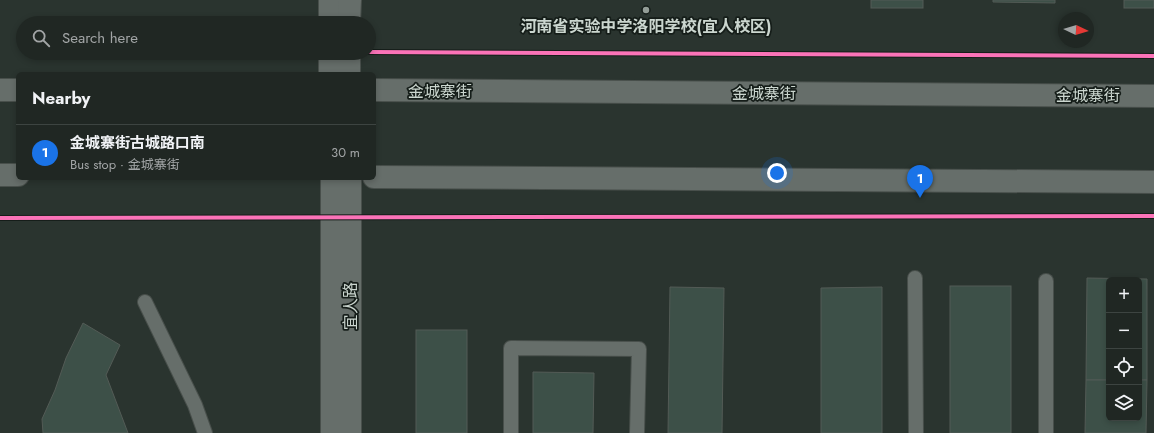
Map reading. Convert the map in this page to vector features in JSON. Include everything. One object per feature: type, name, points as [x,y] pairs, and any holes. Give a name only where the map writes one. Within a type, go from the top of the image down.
[{"type":"main road","points":[[330,0],[330,16]]},
{"type":"main road","points":[[349,16],[350,0]]},
{"type":"main road","points":[[330,60],[330,72]]},
{"type":"main road","points":[[349,60],[349,72]]},
{"type":"main road","points":[[0,90],[16,90]]},
{"type":"main road","name":"金城寨街","points":[[376,90],[1154,96]]},
{"type":"main road","points":[[0,175],[16,175]]},
{"type":"main road","points":[[376,177],[1154,182]]},
{"type":"main road","name":"宜人路","points":[[332,180],[332,433]]},
{"type":"main road","name":"宜人路","points":[[350,180],[350,433]]},
{"type":"lane","points":[[915,278],[916,433]]},
{"type":"lane","points":[[1046,281],[1046,433]]},
{"type":"lane","points":[[145,302],[195,405],[205,433]]},
{"type":"lane","points":[[511,433],[511,348],[639,349],[637,433]]},
{"type":"building","points":[[871,0],[923,0],[923,8],[871,8]]},
{"type":"building","points":[[993,0],[1055,0],[1055,3],[993,2]]},
{"type":"building","points":[[1124,0],[1154,0],[1154,8],[1124,8]]},
{"type":"building","points":[[1087,278],[1106,278],[1106,380],[1086,380]]},
{"type":"building","points":[[1142,279],[1147,279],[1147,380],[1142,380]]},
{"type":"building","points":[[950,286],[1011,286],[1011,433],[950,433]]},
{"type":"building","points":[[670,287],[724,288],[722,433],[668,433]]},
{"type":"building","points":[[882,287],[882,433],[821,433],[821,288]]},
{"type":"building","points":[[83,323],[120,345],[106,375],[128,433],[43,433],[42,419],[55,390],[66,358]]},
{"type":"building","points":[[416,330],[467,330],[467,433],[416,433]]},
{"type":"building","points":[[533,372],[594,373],[593,433],[533,433]]},
{"type":"building","points":[[1086,380],[1106,380],[1106,421],[1142,421],[1142,380],[1147,380],[1146,433],[1085,433]]},
{"type":"cycle path","points":[[376,52],[1154,56]]},
{"type":"cycle path","points":[[0,218],[1154,216]]},
{"type":"place","name":"河南省实验中学洛阳学校(宜人校区)","points":[[646,10]]},
{"type":"place","name":"金城寨街古城路口南","points":[[920,198]]}]
